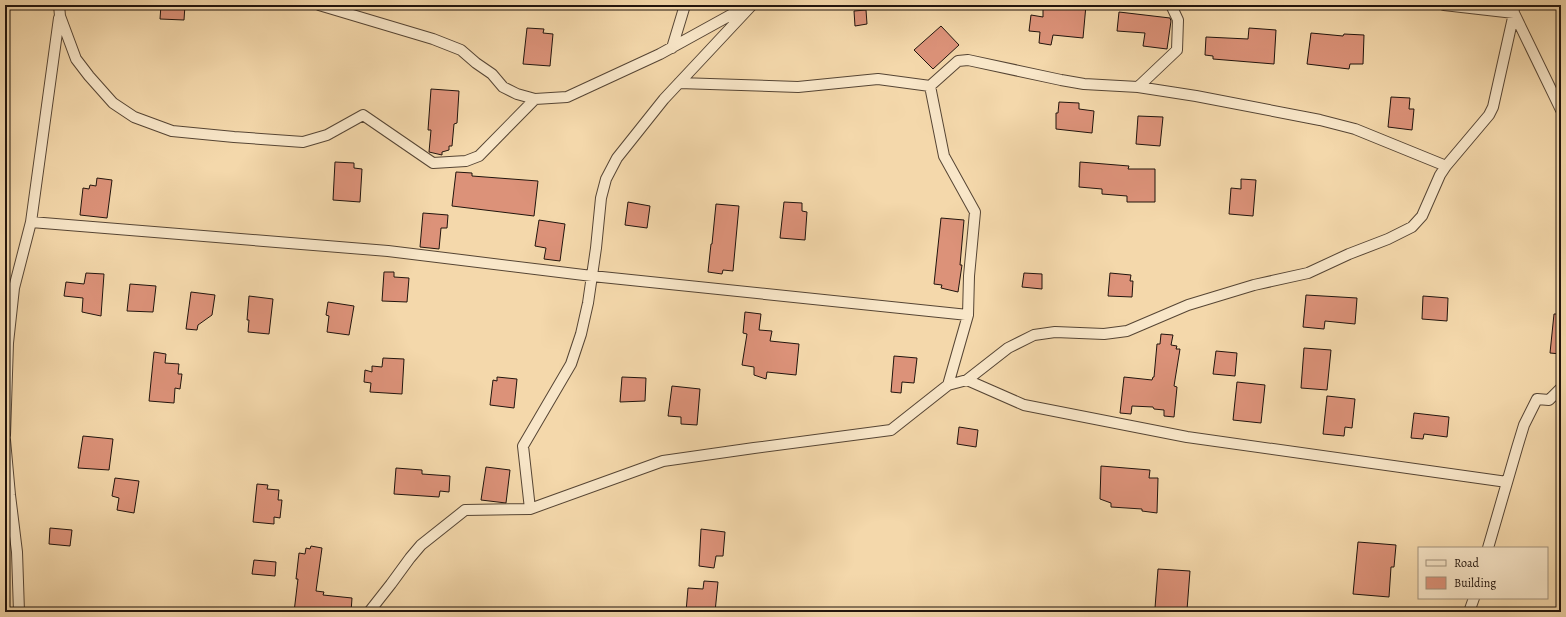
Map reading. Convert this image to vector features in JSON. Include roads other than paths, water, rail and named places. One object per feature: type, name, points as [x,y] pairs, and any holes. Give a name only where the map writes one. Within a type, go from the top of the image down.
[{"type":"street","points":[[5,435],[8,343],[14,288],[30,222],[60,16],[59,5]]},
{"type":"street","points":[[319,5],[433,39],[461,50],[492,74],[503,88],[535,99],[567,97],[672,48],[749,5]]},
{"type":"street","points":[[672,48],[685,5]]},
{"type":"street","points":[[530,508],[524,446],[571,364],[581,334],[592,276],[599,215],[606,180],[617,158],[679,83],[752,5]]},
{"type":"street","points":[[1138,87],[1177,50],[1178,20],[1172,5]]},
{"type":"street","points":[[1444,5],[1513,9]]},
{"type":"street","points":[[1513,9],[1561,110]]},
{"type":"street","points":[[370,612],[421,545],[465,510],[530,508],[663,462],[754,448],[891,430],[948,385],[967,380],[1008,348],[1034,335],[1055,332],[1104,334],[1127,331],[1188,305],[1254,285],[1308,272],[1388,239],[1412,226],[1422,216],[1440,175],[1491,112],[1513,9]]},
{"type":"street","points":[[60,16],[76,59],[113,103],[134,117],[172,131],[303,142],[327,135],[363,115],[432,163],[466,161],[479,156],[535,99]]},
{"type":"street","points":[[679,83],[798,87],[878,79],[930,86],[958,61],[968,60],[1084,84],[1138,87],[1196,96],[1320,120],[1356,129],[1446,166]]},
{"type":"street","points":[[930,86],[944,156],[975,212],[969,276],[968,315],[948,385]]},
{"type":"street","points":[[30,222],[388,251],[592,276],[968,315]]},
{"type":"street","points":[[967,380],[1024,405],[1172,434],[1507,482]]},
{"type":"street","points":[[1488,547],[1524,425],[1538,399],[1549,400],[1561,388]]},
{"type":"street","points":[[5,440],[17,552],[19,612]]},
{"type":"street","points":[[1469,612],[1474,599]]}]
